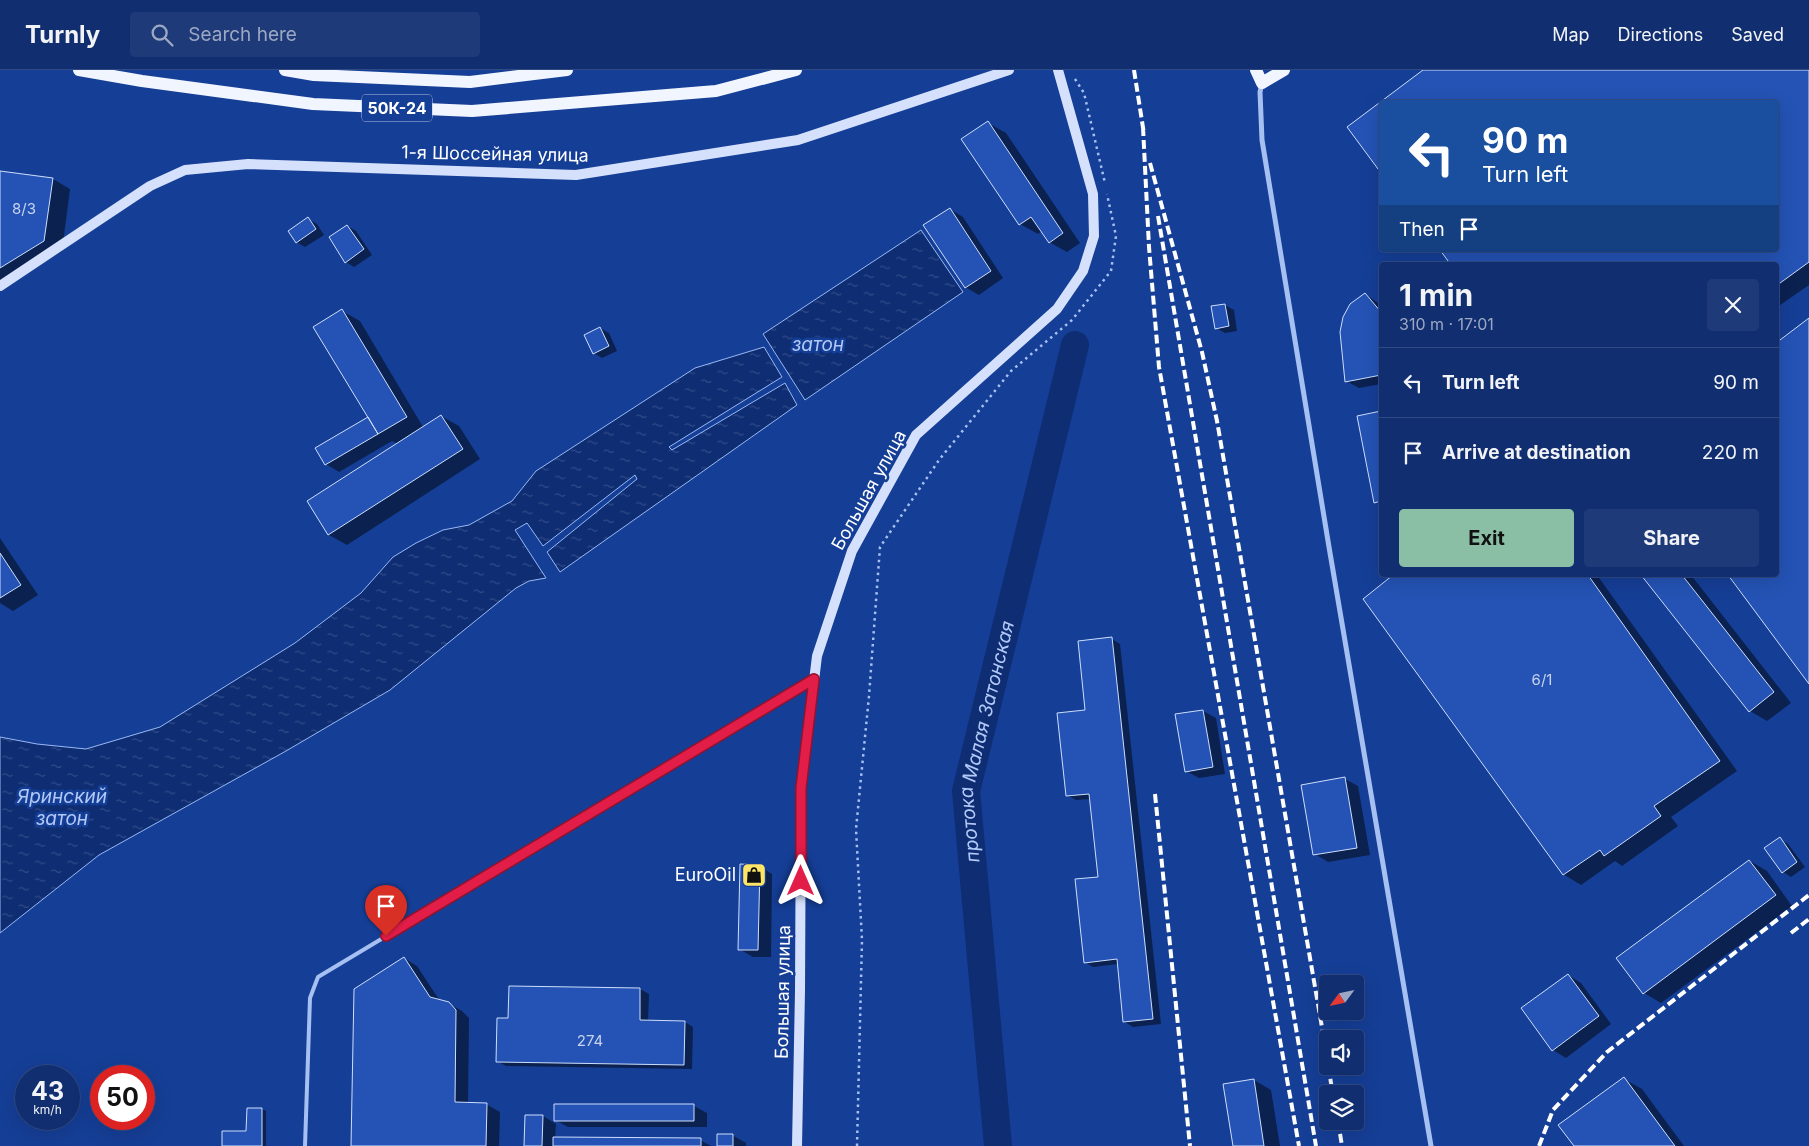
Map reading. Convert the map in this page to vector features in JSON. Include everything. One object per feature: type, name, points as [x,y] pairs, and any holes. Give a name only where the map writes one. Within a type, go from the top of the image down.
[{"type":"main road","name":"50К-24","points":[[79,70],[142,81],[313,104],[472,111],[716,91],[796,70]]},
{"type":"main road","name":"50К-24","points":[[285,70],[314,74],[470,82],[567,70]]},
{"type":"main road","name":"1-я Шоссейная улица","points":[[0,286],[150,186],[185,170],[248,164],[576,175],[798,140],[1009,70]]},
{"type":"main road","name":"Большая улица","points":[[797,1146],[801,788],[817,656],[852,551],[916,435],[1057,309],[1083,271],[1094,236],[1093,194],[1058,70]]},
{"type":"main road","points":[[1256,70],[1262,83],[1284,70]]},
{"type":"street","points":[[1262,83],[1260,92],[1262,140],[1330,557],[1431,1146]]},
{"type":"lane","points":[[305,1146],[310,998],[318,977],[814,679]]},
{"type":"path","points":[[1074,77],[1084,93],[1105,183]]},
{"type":"path","points":[[857,1146],[862,940],[856,829],[869,696],[880,547],[939,460],[1011,371],[1072,320],[1111,271],[1116,236],[1107,192]]},
{"type":"water","name":"затон","points":[[921,230],[963,292],[805,400],[763,334]]},
{"type":"water","name":"Яринский затон","points":[[764,347],[782,377],[669,447],[672,450],[785,383],[797,405],[560,572],[547,552],[637,479],[635,475],[543,546],[527,523],[515,530],[546,578],[529,581],[516,588],[390,690],[286,751],[99,855],[0,933],[0,737],[37,744],[86,749],[160,727],[295,643],[361,593],[393,557],[443,530],[469,525],[512,501],[536,471],[695,368]]},
{"type":"building","points":[[1423,70],[1809,70],[1809,262],[1779,284],[1779,262],[1449,262],[1441,252],[1779,252],[1779,100],[1383,100]]},
{"type":"building","points":[[1379,103],[1379,170],[1347,127]]},
{"type":"building","points":[[988,121],[1063,233],[1049,243],[1031,217],[1019,225],[961,139]]},
{"type":"building","points":[[0,171],[53,178],[44,241],[0,268]]},
{"type":"building","points":[[950,208],[991,271],[965,288],[923,225]]},
{"type":"building","points":[[308,217],[316,229],[296,243],[288,231]]},
{"type":"building","points":[[347,225],[364,249],[345,263],[329,237]]},
{"type":"building","points":[[1365,293],[1379,310],[1379,375],[1345,382],[1340,332],[1343,317],[1350,304]]},
{"type":"building","points":[[1225,304],[1229,326],[1215,329],[1211,306]]},
{"type":"building","points":[[342,309],[407,417],[378,434],[313,327]]},
{"type":"building","points":[[1809,318],[1809,684],[1729,577],[1779,577],[1779,341]]},
{"type":"building","points":[[600,327],[609,346],[593,354],[584,335]]},
{"type":"building","points":[[1379,411],[1379,502],[1374,503],[1357,416]]},
{"type":"building","points":[[441,415],[463,449],[328,535],[307,501]]},
{"type":"building","points":[[368,417],[378,434],[325,465],[315,448]]},
{"type":"building","points":[[0,553],[21,585],[0,598]]},
{"type":"building","points":[[1390,577],[1589,577],[1720,761],[1654,806],[1661,816],[1604,856],[1600,850],[1563,875],[1363,599]]},
{"type":"building","points":[[1643,577],[1684,577],[1774,692],[1749,712]]},
{"type":"building","points":[[1112,637],[1153,1019],[1123,1022],[1117,959],[1084,963],[1075,879],[1098,877],[1089,794],[1066,796],[1057,713],[1085,710],[1078,641]]},
{"type":"building","points":[[1203,710],[1213,767],[1185,772],[1175,714]]},
{"type":"building","points":[[1345,777],[1357,848],[1313,855],[1301,785]]},
{"type":"building","points":[[1780,837],[1797,862],[1782,873],[1764,848]]},
{"type":"building","points":[[1749,860],[1776,895],[1643,994],[1616,958]]},
{"type":"building","points":[[740,864],[760,865],[758,950],[738,950]]},
{"type":"building","points":[[404,957],[430,997],[449,1002],[456,1010],[455,1102],[487,1103],[486,1146],[351,1146],[354,989]]},
{"type":"building","points":[[1568,974],[1599,1016],[1552,1051],[1521,1008]]},
{"type":"building","points":[[509,986],[640,988],[640,1020],[685,1021],[684,1065],[496,1062],[497,1018],[508,1018]]},
{"type":"building","points":[[1624,1077],[1675,1146],[1574,1146],[1558,1125]]},
{"type":"building","points":[[1254,1079],[1264,1146],[1233,1146],[1223,1084]]},
{"type":"building","points":[[554,1104],[694,1104],[694,1121],[554,1121]]},
{"type":"building","points":[[247,1108],[262,1108],[262,1146],[222,1146],[222,1131],[246,1131]]},
{"type":"building","points":[[525,1115],[543,1115],[542,1146],[524,1146]]},
{"type":"building","points":[[717,1134],[733,1134],[733,1146],[717,1146]]},
{"type":"building","points":[[553,1137],[701,1138],[701,1146],[553,1146]]},
{"type":"waterway","name":"протока Малая Затонская","points":[[998,1146],[966,791],[1075,345]]},
{"type":"railway","points":[[1134,70],[1144,134]]},
{"type":"railway","points":[[1143,127],[1149,247],[1159,367],[1299,1146]]},
{"type":"railway","points":[[1150,163],[1202,352],[1217,421],[1322,1030]]},
{"type":"railway","points":[[1158,216],[1316,1146]]},
{"type":"railway","points":[[1155,794],[1190,1146]]},
{"type":"railway","points":[[1539,1146],[1553,1110],[1607,1052],[1809,895]]},
{"type":"railway","points":[[1791,933],[1809,919]]},
{"type":"railway","points":[[1330,1075],[1331,1085]]},
{"type":"railway","points":[[1339,1130],[1342,1146]]},
{"type":"place","name":"EuroOil","points":[[754,875]]},
{"type":"route","points":[[386,936],[814,679],[801,788],[801,881]]}]
